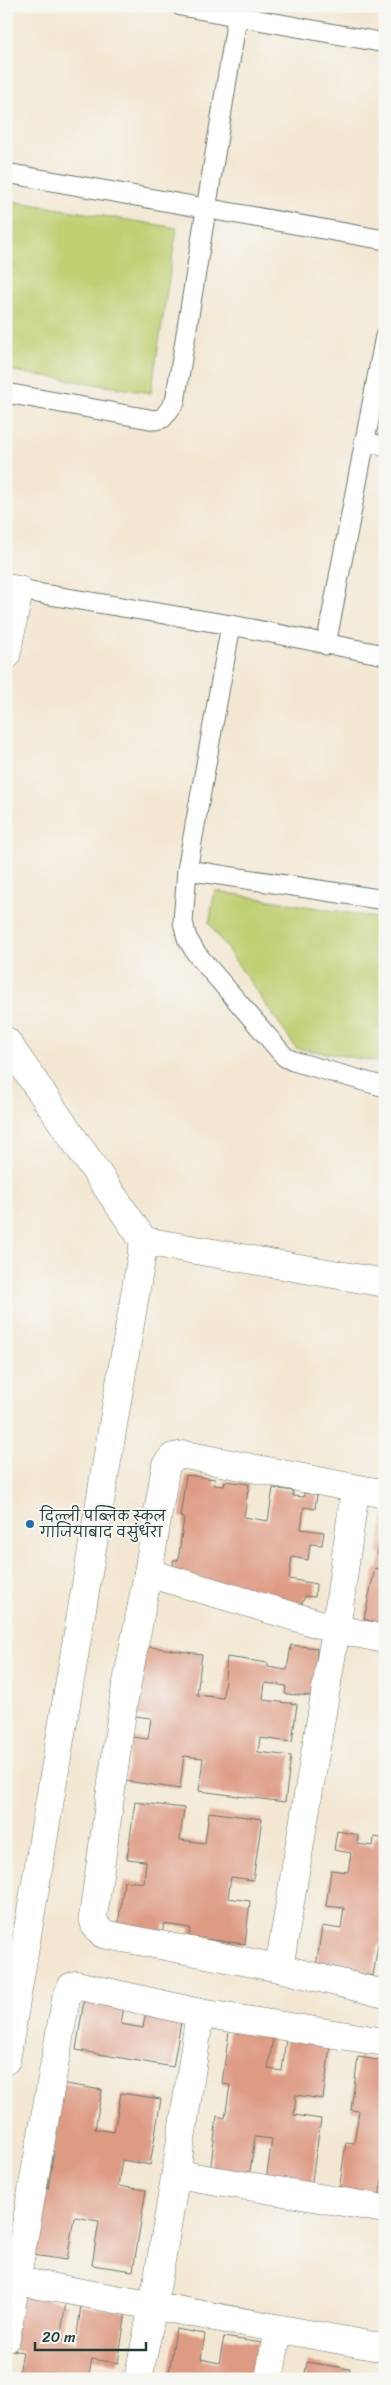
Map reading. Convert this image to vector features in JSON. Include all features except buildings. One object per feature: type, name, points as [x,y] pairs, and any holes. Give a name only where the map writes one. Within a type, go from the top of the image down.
[{"type":"street","points":[[6,656],[13,589]]},
{"type":"street","points":[[6,1042],[144,1240],[6,2060]]},
{"type":"street","points":[[144,1240],[385,1283]]},
{"type":"street","points":[[385,1494],[355,1490],[185,1455],[174,1457],[166,1465],[148,1574],[124,1698],[94,1917],[95,1925],[103,1934],[279,1968],[385,1994]]},
{"type":"street","points":[[279,1968],[336,1629],[355,1490]]},
{"type":"street","points":[[148,1574],[336,1629],[385,1639]]},
{"type":"street","points":[[6,2338],[11,2280],[66,1999],[71,1988],[76,1985],[200,2013],[385,2042]]},
{"type":"street","points":[[138,2379],[154,2306],[200,2013]]},
{"type":"street","points":[[176,2174],[385,2209]]},
{"type":"street","points":[[11,2280],[385,2348]]},
{"type":"street","points":[[269,2379],[278,2329]]},
{"type":"lane","points":[[181,6],[237,18],[385,43]]},
{"type":"lane","points":[[6,393],[155,420],[163,418],[175,402],[237,18]]},
{"type":"lane","points":[[6,173],[385,240]]},
{"type":"lane","points":[[326,645],[385,336]]},
{"type":"lane","points":[[364,442],[385,446]]},
{"type":"lane","points":[[13,589],[231,625],[385,655]]},
{"type":"lane","points":[[231,625],[187,870],[183,922],[187,938],[196,953],[279,1052],[293,1062],[385,1087]]},
{"type":"lane","points":[[187,870],[385,900]]},
{"type":"green space","points":[[6,200],[177,228],[151,393],[6,370]]},
{"type":"green space","points":[[215,891],[385,919],[385,1063],[296,1048],[209,923]]},
{"type":"place","name":"दिल्ली पब्लिक स्कूल गाजियाबाद वसुंधरा","points":[[30,1524]]}]
